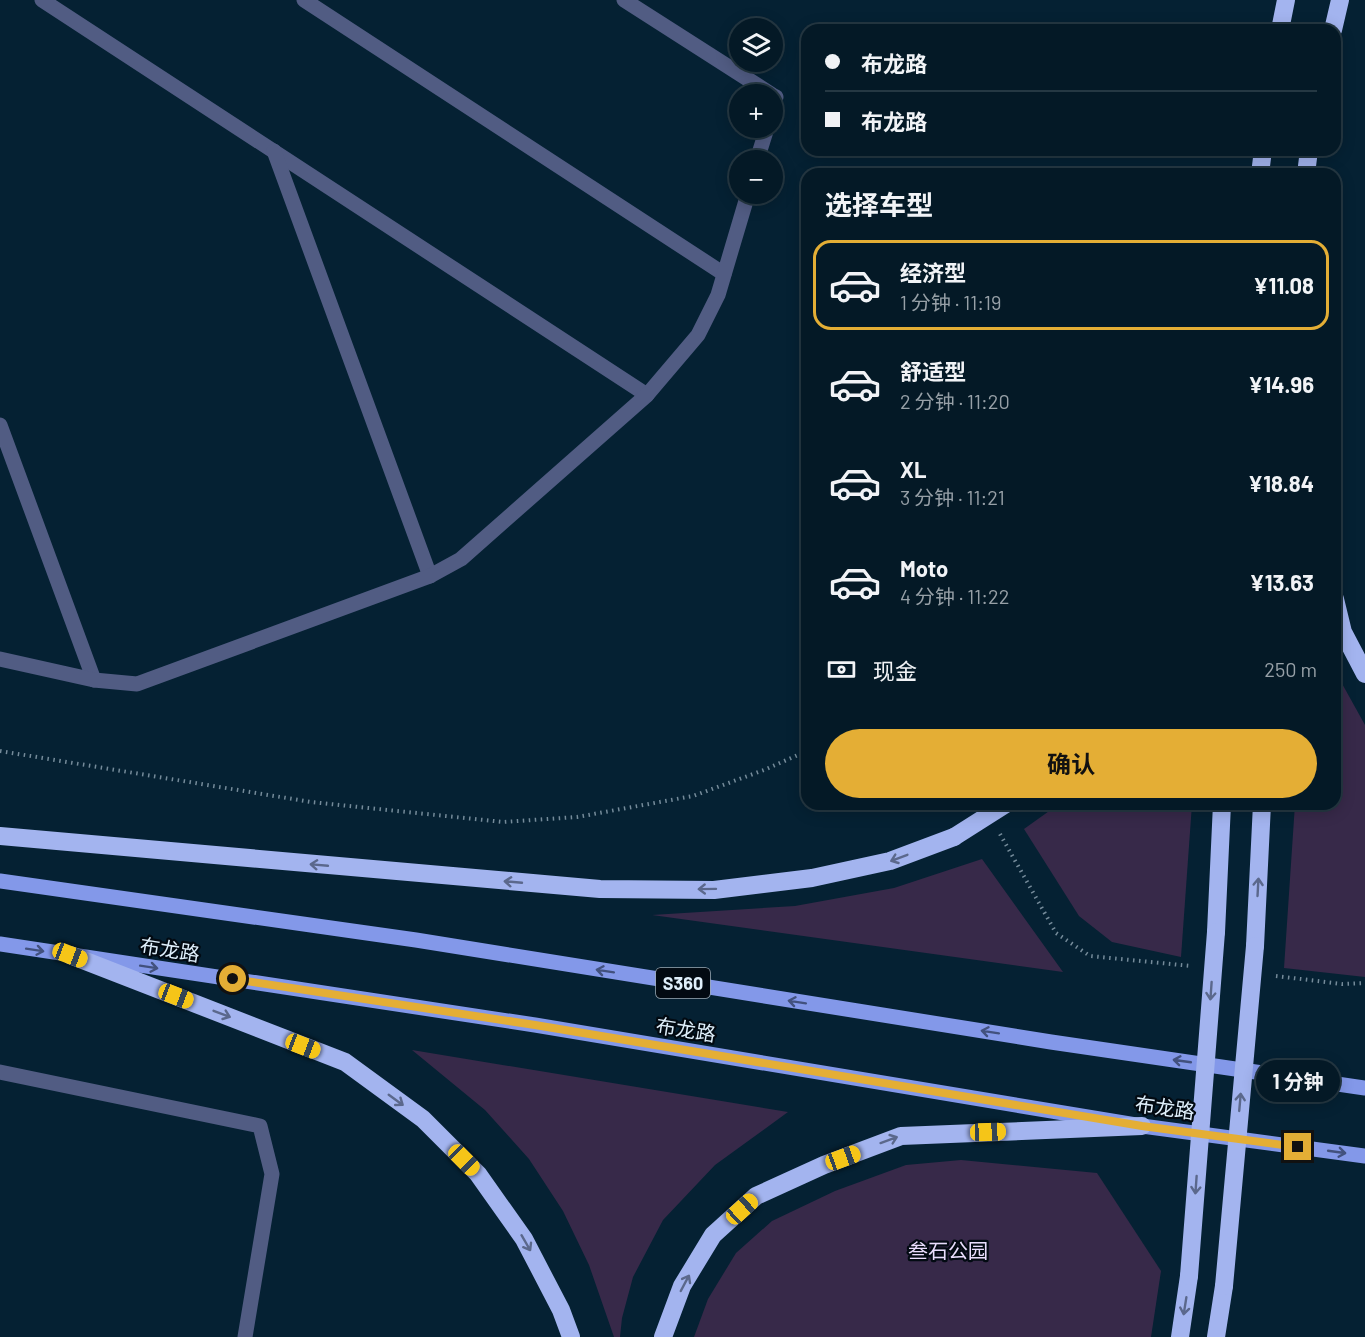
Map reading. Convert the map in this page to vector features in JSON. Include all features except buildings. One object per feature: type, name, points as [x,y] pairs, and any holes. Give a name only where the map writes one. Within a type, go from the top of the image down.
[{"type":"highway","points":[[1281,24],[1286,0]]},
{"type":"highway","points":[[1334,24],[1340,0]]},
{"type":"highway","points":[[1341,624],[1365,674]]},
{"type":"highway","points":[[0,837],[600,889],[714,890],[812,878],[890,861],[954,837],[997,810]]},
{"type":"highway","points":[[1180,1337],[1189,1276],[1216,932],[1222,810]]},
{"type":"highway","points":[[1216,1337],[1224,1286],[1255,946],[1262,810]]},
{"type":"highway","points":[[70,955],[345,1062],[423,1119],[478,1174],[524,1239],[561,1310],[571,1337]]},
{"type":"highway","points":[[663,1337],[682,1286],[713,1235],[756,1196],[824,1165],[901,1136],[1142,1126]]},
{"type":"main road","name":"S360","points":[[0,881],[416,940],[1051,1042],[1365,1088]]},
{"type":"main road","name":"布龙路","points":[[0,944],[535,1025],[1142,1126],[1365,1156]]},
{"type":"street","points":[[42,0],[647,395]]},
{"type":"street","points":[[304,0],[724,274]]},
{"type":"street","points":[[624,0],[755,84]]},
{"type":"street","points":[[274,152],[430,576]]},
{"type":"street","points":[[0,659],[94,680],[137,684],[430,576],[461,559],[647,395],[698,335],[718,295],[745,204]]},
{"type":"street","points":[[0,425],[94,680]]},
{"type":"street","points":[[0,1072],[260,1126],[272,1174],[245,1337]]},
{"type":"path","points":[[0,751],[311,802],[503,822],[577,817],[693,796],[801,754]]},
{"type":"path","points":[[999,833],[1056,933],[1090,956],[1202,967]]},
{"type":"path","points":[[1272,975],[1342,984],[1365,983]]},
{"type":"green space","points":[[1341,682],[1365,725],[1365,977],[1284,968],[1295,810],[1341,810]]},
{"type":"green space","points":[[1051,810],[1192,810],[1181,957],[1112,942],[1079,916],[1024,829]]},
{"type":"green space","points":[[982,859],[1063,972],[652,915],[795,906],[894,888]]},
{"type":"green space","points":[[412,1050],[788,1112],[715,1165],[663,1220],[633,1277],[622,1318],[620,1337],[614,1337],[589,1265],[563,1211],[529,1159],[485,1110]]},
{"type":"green space","name":"叁石公园","points":[[961,1160],[1097,1173],[1161,1271],[1151,1337],[694,1337],[708,1299],[736,1253],[772,1221],[835,1191],[906,1165]]},
{"type":"route","points":[[233,979],[535,1025],[1142,1126],[1298,1147]]}]
